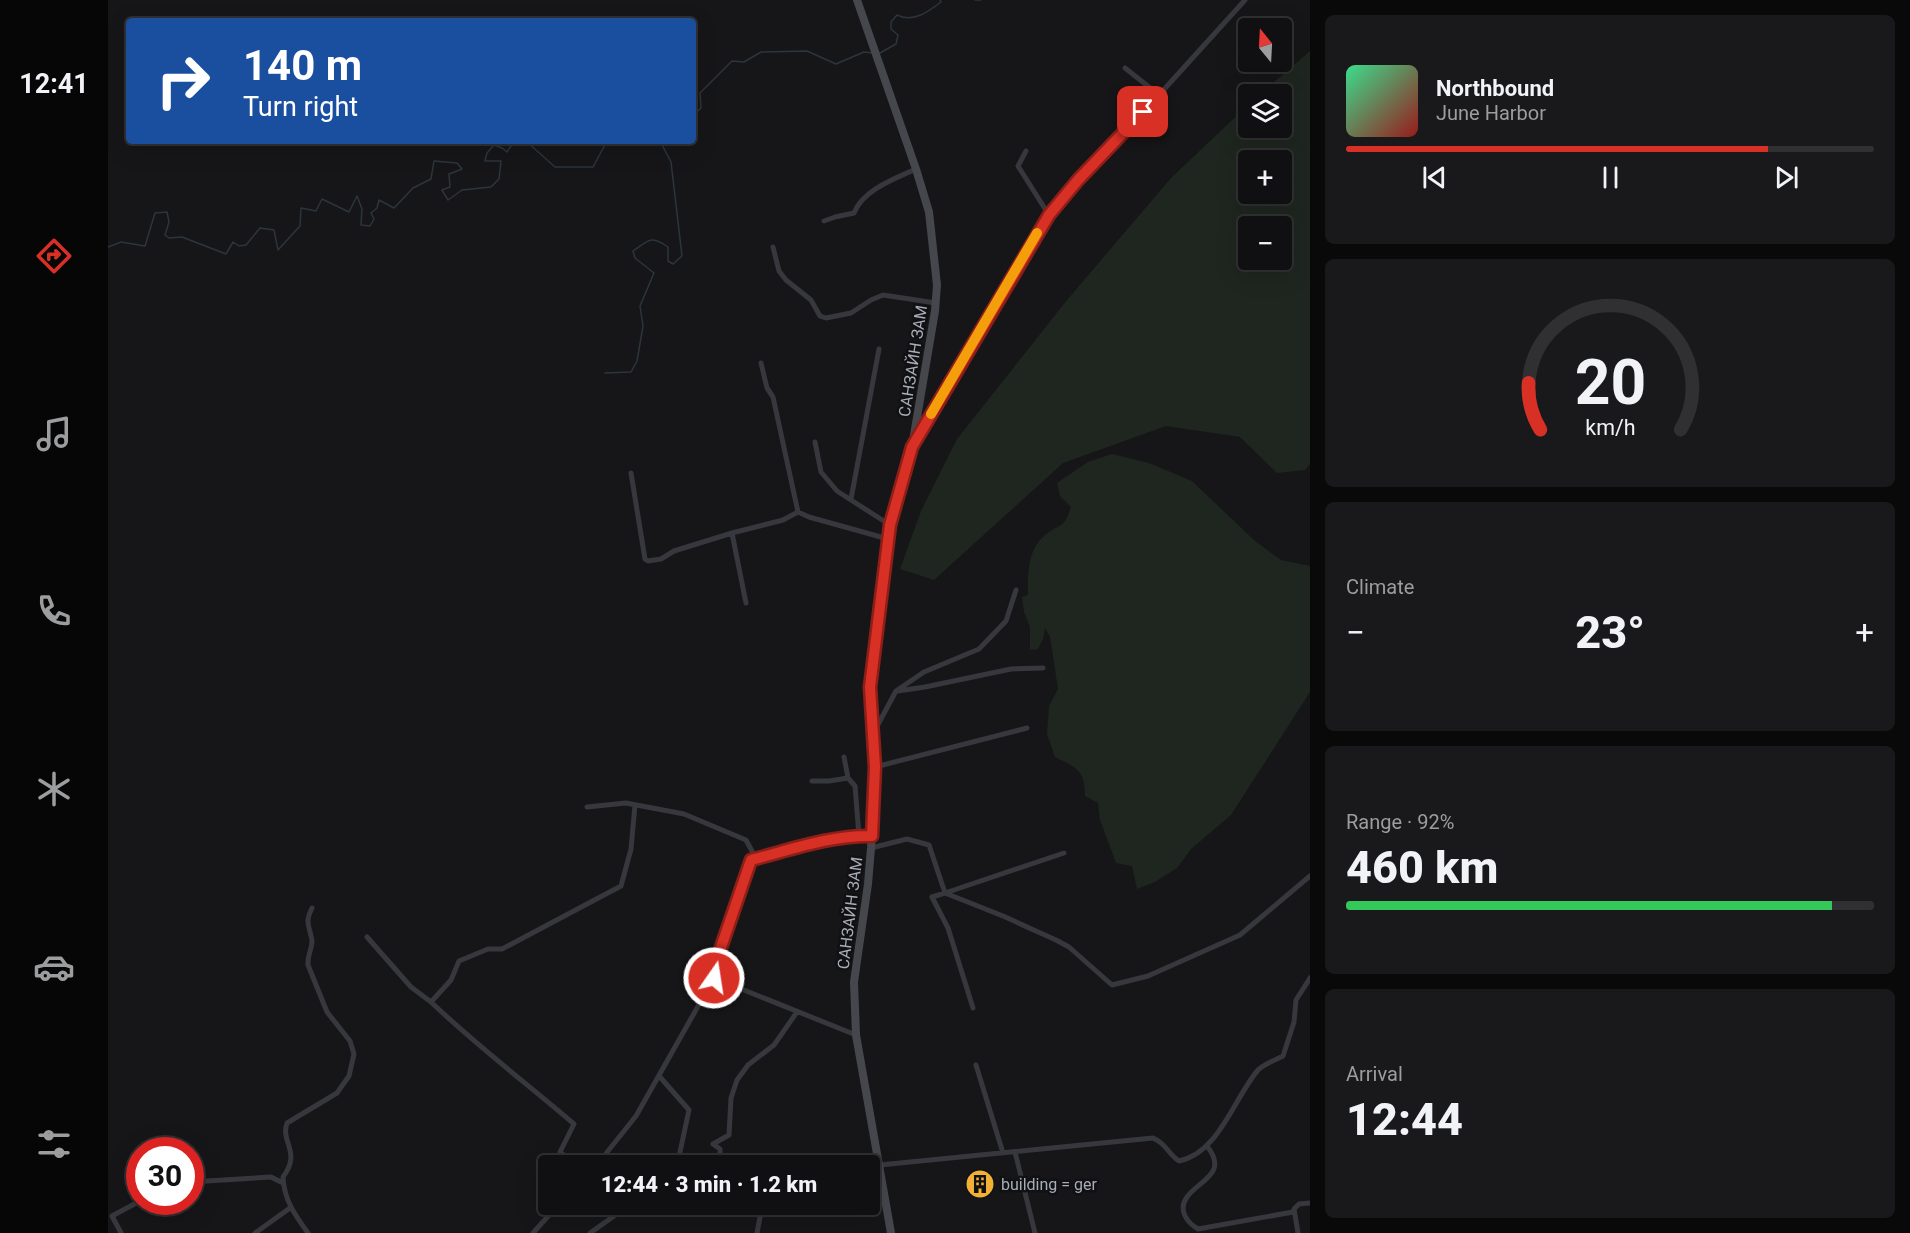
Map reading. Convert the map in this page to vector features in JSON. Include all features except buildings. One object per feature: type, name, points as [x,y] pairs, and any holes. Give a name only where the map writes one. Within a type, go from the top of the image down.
[{"type":"main road","name":"САНЗАЙН ЗАМ","points":[[857,0],[916,169],[928,212],[937,285],[912,447],[890,525],[870,687],[875,767],[872,836],[855,982],[856,1035],[878,1155]]},
{"type":"main road","name":"САНЗАЙН ЗАМ","points":[[880,1165],[891,1233]]},
{"type":"street","points":[[912,447],[1049,215],[1078,180],[1245,0]]},
{"type":"street","points":[[1125,68],[1159,95]]},
{"type":"street","points":[[1026,151],[1018,166],[1049,215]]},
{"type":"street","points":[[824,222],[854,213],[864,197],[916,169]]},
{"type":"street","points":[[774,248],[779,272],[812,300],[820,316],[826,318],[851,312],[883,295],[936,303]]},
{"type":"street","points":[[851,499],[879,349]]},
{"type":"street","points":[[761,363],[767,388],[773,397],[798,512]]},
{"type":"street","points":[[815,442],[821,472],[837,490],[890,525]]},
{"type":"street","points":[[631,473],[645,559],[648,561],[662,559],[674,551],[732,533],[783,520],[798,512]]},
{"type":"street","points":[[798,512],[888,539]]},
{"type":"street","points":[[732,533],[746,603]]},
{"type":"street","points":[[873,733],[896,691],[924,672],[979,649],[1006,621],[1016,590]]},
{"type":"street","points":[[896,691],[1011,669],[1042,668]]},
{"type":"street","points":[[875,767],[1027,728]]},
{"type":"street","points":[[844,757],[848,778],[855,786],[859,836]]},
{"type":"street","points":[[812,780],[829,781],[848,778]]},
{"type":"street","points":[[587,807],[626,803],[684,814],[740,836],[752,849],[751,860],[717,959],[714,978],[636,1116],[605,1155]]},
{"type":"street","points":[[430,1002],[451,980],[459,961],[488,949],[502,949],[621,886],[631,849],[635,805]]},
{"type":"street","points":[[751,860],[807,845],[872,836]]},
{"type":"street","points":[[871,848],[907,839],[929,845],[945,894]]},
{"type":"street","points":[[974,1008],[948,928],[932,897],[1064,853]]},
{"type":"street","points":[[945,894],[1003,916],[1069,947],[1112,985],[1148,976],[1240,935],[1310,876]]},
{"type":"street","points":[[308,1233],[290,1209],[283,1183],[283,1177],[291,1160],[285,1128],[287,1123],[337,1093],[349,1076],[354,1054],[350,1041],[327,1012],[308,965],[307,957],[312,943],[307,917],[312,908]]},
{"type":"street","points":[[368,937],[411,987],[468,1038],[489,1052],[574,1124],[560,1152],[564,1155]]},
{"type":"street","points":[[714,978],[856,1035]]},
{"type":"street","points":[[880,1165],[1153,1138],[1162,1142],[1171,1156],[1179,1161],[1188,1159],[1207,1146],[1260,1068],[1283,1056],[1294,1022],[1296,1000],[1310,978]]},
{"type":"street","points":[[720,1155],[720,1149],[713,1143],[729,1135],[730,1098],[737,1080],[748,1065],[774,1045],[797,1012]]},
{"type":"street","points":[[976,1065],[1003,1153]]},
{"type":"street","points":[[660,1077],[689,1110],[679,1155]]},
{"type":"street","points":[[1207,1146],[1215,1162],[1211,1174],[1187,1196],[1183,1207],[1184,1216],[1192,1225],[1198,1229],[1293,1212]]},
{"type":"street","points":[[1015,1152],[1035,1233]]},
{"type":"street","points":[[204,1181],[270,1177],[283,1183]]},
{"type":"street","points":[[880,1191],[884,1190]]},
{"type":"street","points":[[1298,1233],[1294,1209],[1299,1204],[1310,1203]]},
{"type":"street","points":[[121,1233],[112,1216],[126,1208]]},
{"type":"street","points":[[255,1233],[290,1209]]},
{"type":"street","points":[[533,1233],[549,1215]]},
{"type":"street","points":[[590,1233],[615,1215]]},
{"type":"street","points":[[757,1233],[760,1215]]},
{"type":"street","points":[[1191,1233],[1192,1225]]},
{"type":"shaded area","points":[[1310,51],[1310,464],[1305,470],[1277,473],[1240,437],[1166,426],[1063,463],[934,580],[900,569],[921,511],[957,439],[1067,300],[1171,178],[1238,114],[1238,138],[1292,138],[1292,84],[1272,84],[1286,72],[1292,72],[1292,66]]},
{"type":"shaded area","points":[[1112,454],[1149,463],[1192,481],[1255,541],[1281,560],[1310,566],[1310,692],[1231,815],[1191,849],[1177,868],[1155,882],[1137,889],[1132,866],[1116,863],[1100,820],[1098,803],[1085,796],[1085,787],[1078,770],[1055,757],[1047,734],[1049,706],[1058,689],[1050,637],[1045,628],[1038,649],[1030,650],[1030,627],[1024,612],[1022,597],[1028,595],[1030,564],[1034,550],[1048,532],[1063,524],[1071,507],[1060,496],[1057,483],[1088,462]]},
{"type":"waterway","points":[[880,53],[896,44],[898,35],[891,29],[891,22],[897,15],[915,17],[931,9],[941,2],[940,0]]},
{"type":"waterway","points":[[975,0],[981,0]]},
{"type":"waterway","points":[[696,113],[701,108],[700,93],[732,61],[744,62],[761,52],[807,51],[836,64],[864,52],[873,53]]},
{"type":"waterway","points":[[108,247],[121,242],[145,246],[155,213],[167,212],[169,222],[165,235],[169,238],[182,237],[226,254],[233,242],[239,246],[246,245],[260,228],[274,230],[278,250],[300,226],[301,208],[316,211],[322,199],[349,212],[357,196],[362,209],[361,225],[370,226],[374,219],[371,213],[377,208],[379,200],[394,208],[413,188],[431,179],[434,161],[457,163],[462,169],[449,174],[450,187],[442,190],[448,200],[462,190],[491,187],[499,179],[501,161],[485,161],[487,153],[494,145],[507,152],[512,144]]},
{"type":"waterway","points":[[529,144],[555,167],[593,167],[605,144]]},
{"type":"waterway","points":[[605,373],[631,372],[637,361],[643,326],[640,306],[654,273],[635,258],[633,251],[650,240],[654,240],[668,247],[668,261],[673,264],[682,256],[671,162],[662,144]]},
{"type":"slow traffic","points":[[931,414],[1037,233]]},
{"type":"place","name":"building = ger","points":[[980,1184]]},
{"type":"route","points":[[714,978],[717,959],[751,860],[807,845],[872,836],[875,767],[870,687],[890,525],[912,447],[1049,215],[1078,180],[1143,112]]}]
